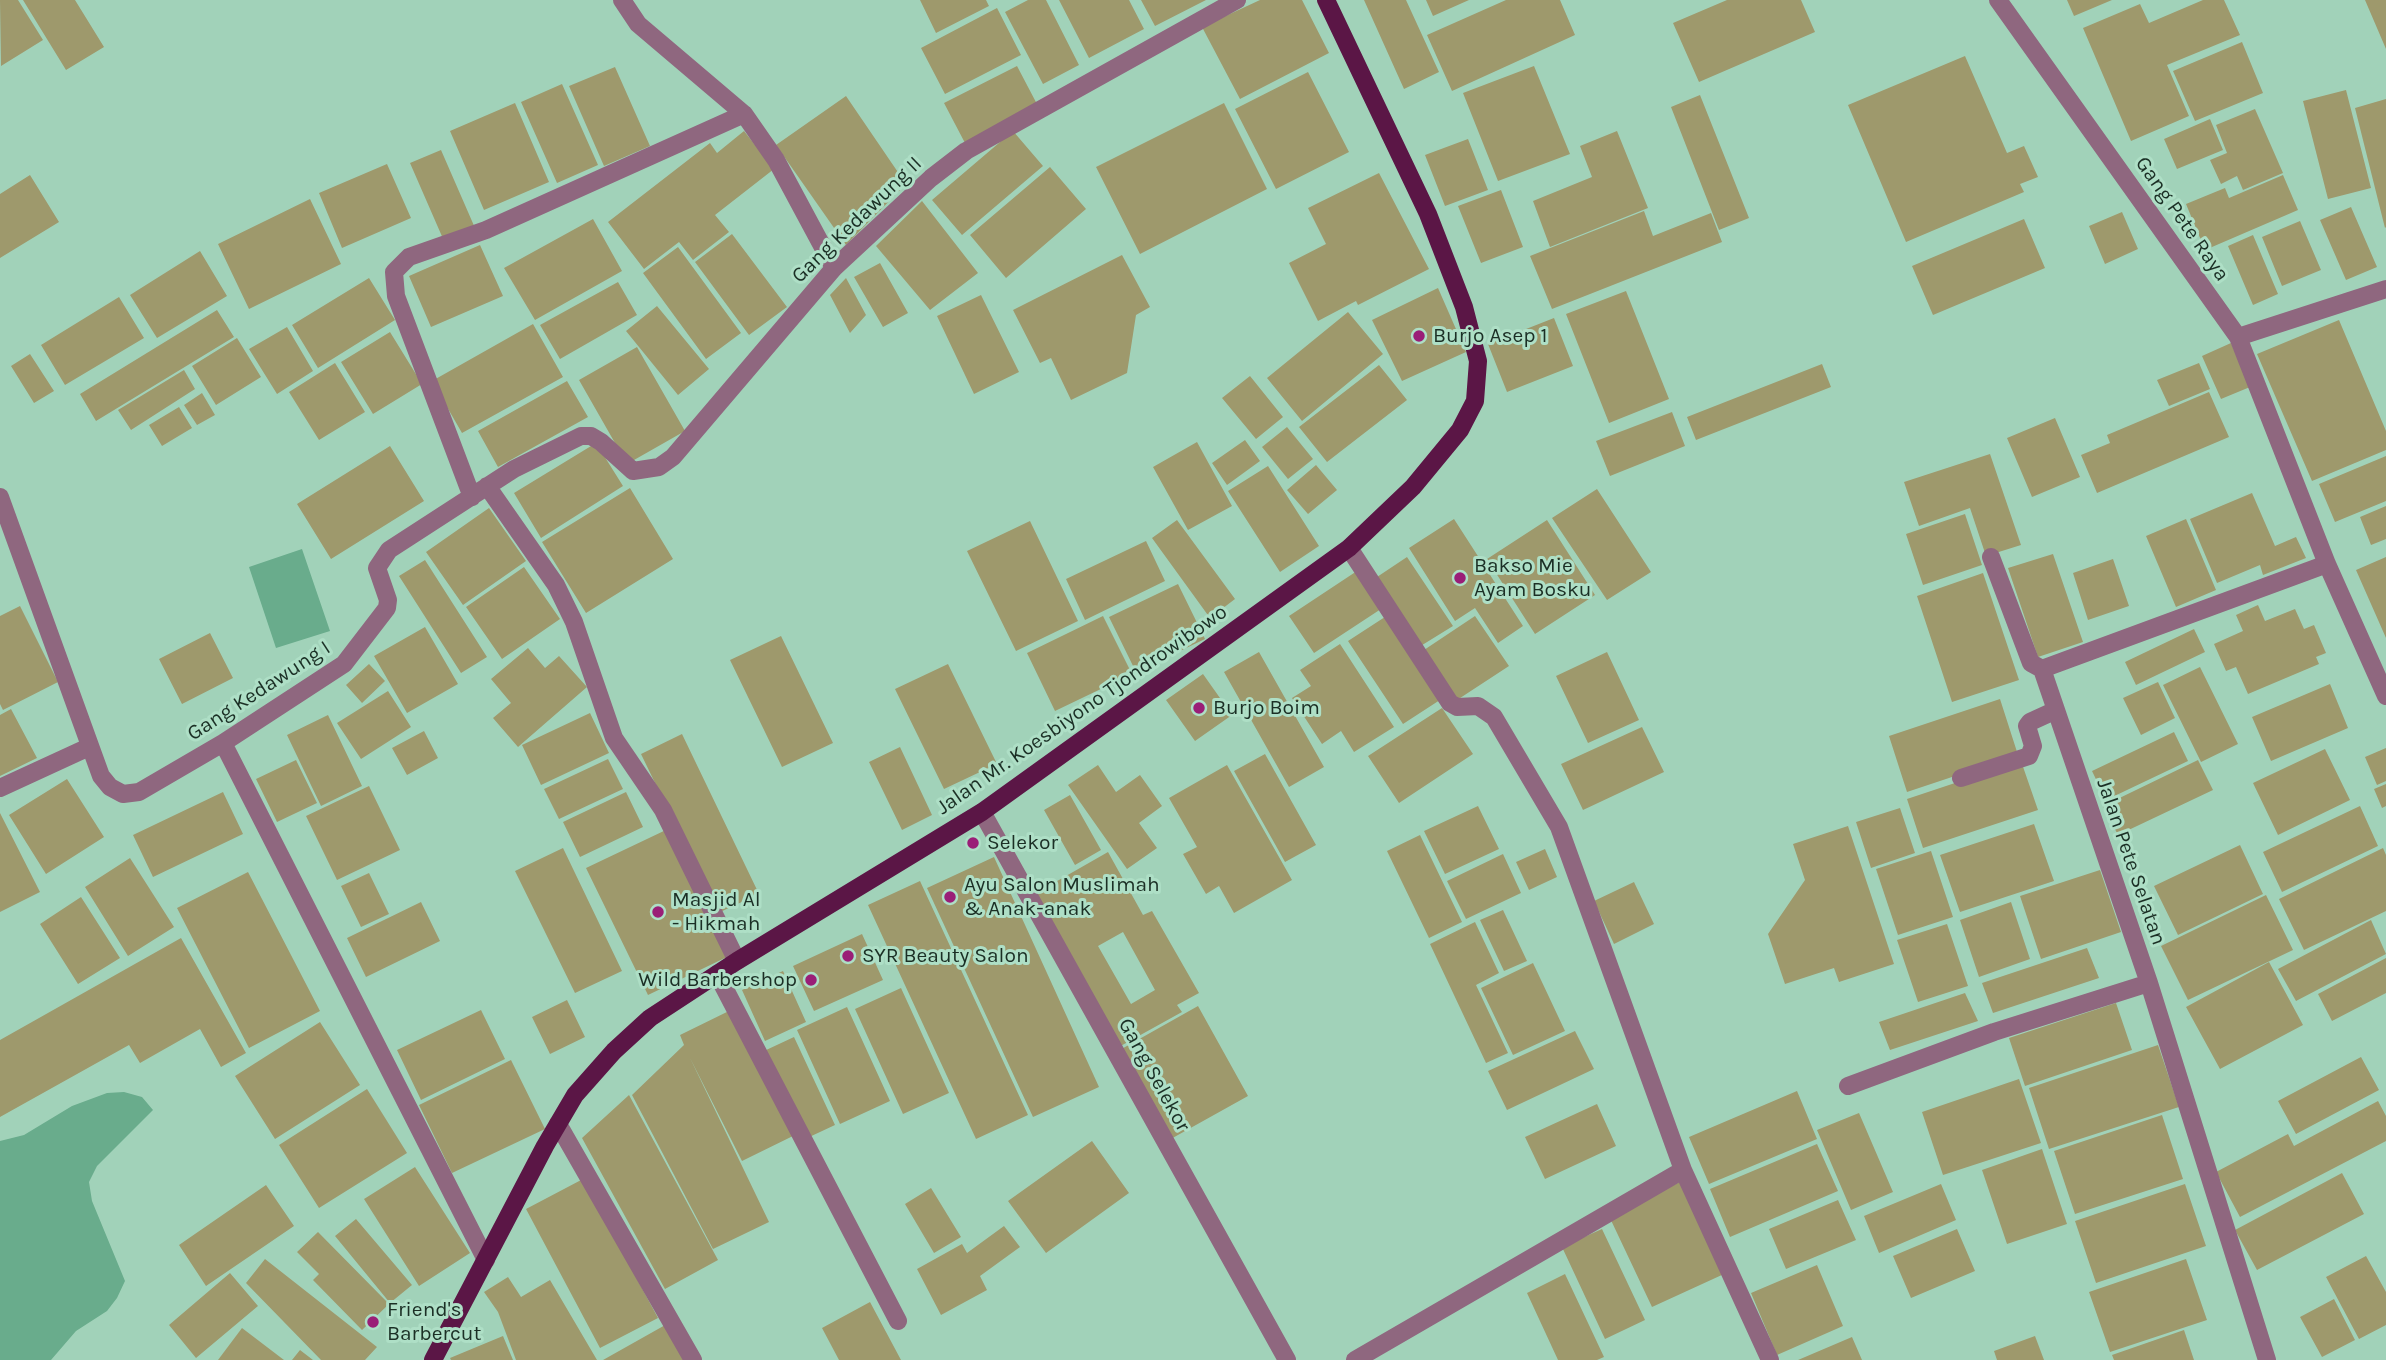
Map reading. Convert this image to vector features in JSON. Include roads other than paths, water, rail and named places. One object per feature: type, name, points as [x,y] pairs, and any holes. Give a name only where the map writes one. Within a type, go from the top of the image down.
[{"type":"main road","name":"Jalan Mr. Koesbiyono Tjondrowibowo","points":[[433,1360],[575,1096],[614,1051],[650,1018],[737,961],[982,812],[1349,548],[1413,487],[1460,430],[1475,401],[1478,362],[1464,307],[1428,214],[1326,0]]},
{"type":"street","points":[[622,0],[638,24],[744,114],[776,160],[834,268]]},
{"type":"street","name":"Gang Kedawung II","points":[[623,464],[634,471],[647,470],[659,467],[673,457],[834,268],[899,205],[966,151],[1237,0]]},
{"type":"street","name":"Gang Pete Raya","points":[[1998,0],[2238,337]]},
{"type":"street","points":[[472,497],[396,296],[394,272],[409,257],[486,230],[744,114]]},
{"type":"street","points":[[2386,289],[2238,337],[2326,564],[2386,696]]},
{"type":"street","name":"Gang Kedawung I","points":[[0,497],[101,776],[110,787],[123,794],[139,792],[223,743],[344,664],[387,608],[388,600],[377,568],[384,554],[487,485],[580,436],[592,436],[623,464]]},
{"type":"street","points":[[487,485],[556,585],[574,622],[614,738],[663,810],[737,961]]},
{"type":"street","points":[[1349,548],[1450,703],[1457,707],[1478,706],[1494,717],[1559,827],[1683,1170],[1770,1360]]},
{"type":"street","name":"Jalan Pete Selatan","points":[[1991,557],[2031,663],[2042,669],[2054,711],[2150,984],[2267,1360]]},
{"type":"street","points":[[2042,669],[2326,564]]},
{"type":"street","points":[[1961,778],[2029,756],[2033,746],[2027,726],[2054,711]]},
{"type":"street","points":[[223,743],[486,1260]]},
{"type":"street","points":[[0,788],[89,747]]},
{"type":"street","name":"Gang Selekor","points":[[982,812],[1287,1360]]},
{"type":"street","points":[[717,974],[898,1321]]},
{"type":"street","points":[[1848,1086],[1994,1032],[2150,984]]},
{"type":"street","points":[[558,1124],[693,1360]]},
{"type":"street","points":[[1355,1360],[1683,1170]]},
{"type":"place","name":"Burjo Asep 1","points":[[1419,336]]},
{"type":"place","name":"Bakso Mie Ayam Bosku","points":[[1460,578]]},
{"type":"place","name":"Burjo Boim","points":[[1199,708]]},
{"type":"place","name":"Selekor","points":[[973,843]]},
{"type":"place","name":"Ayu Salon Muslimah & Anak-anak","points":[[950,897]]},
{"type":"place","name":"Masjid Al - Hikmah","points":[[658,912]]},
{"type":"place","name":"SYR Beauty Salon","points":[[848,956]]},
{"type":"place","name":"Wild Barbershop","points":[[811,980]]},
{"type":"place","name":"Friend's Barbercut","points":[[373,1322]]}]
